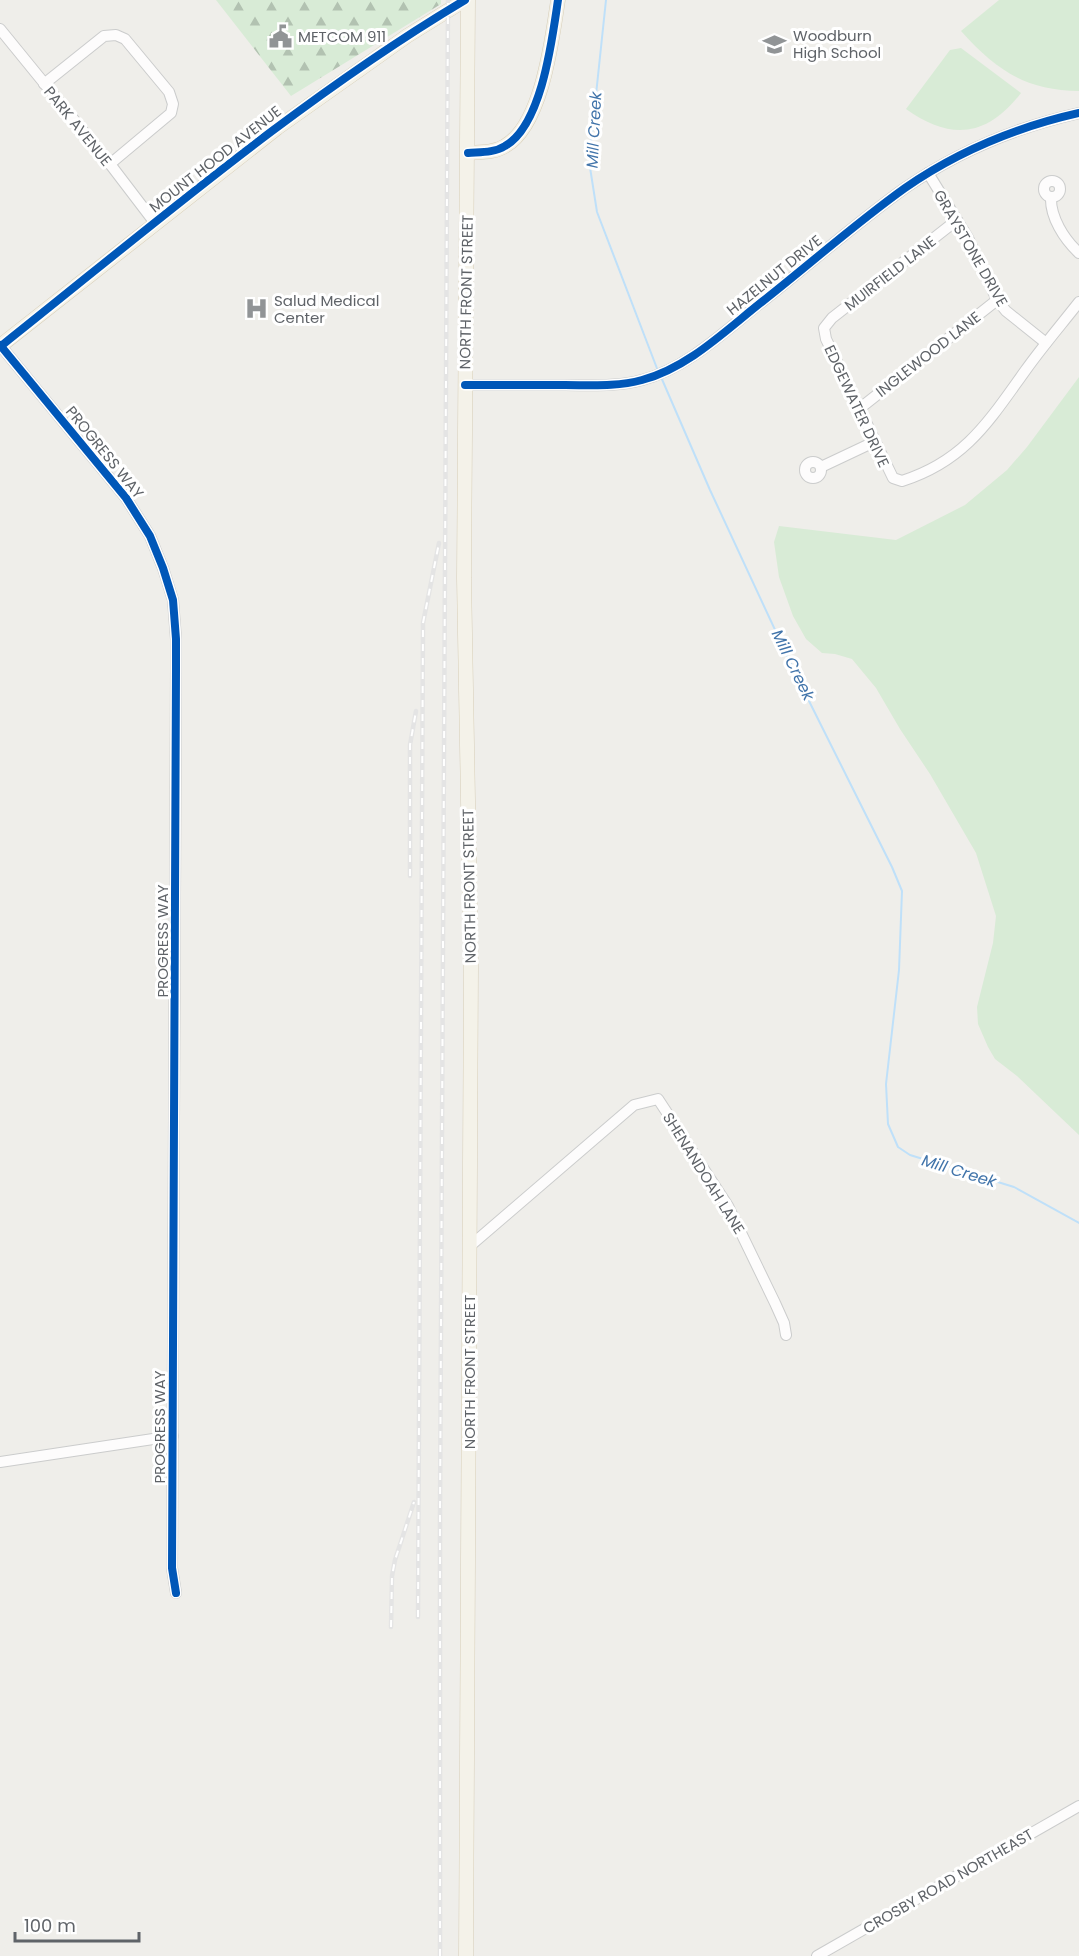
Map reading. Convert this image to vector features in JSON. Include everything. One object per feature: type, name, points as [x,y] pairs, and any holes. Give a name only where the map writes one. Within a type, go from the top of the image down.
[{"type":"main road","points":[[468,153],[489,152],[505,146],[518,135],[530,117],[539,96],[558,0]]},
{"type":"main road","name":"NORTH FRONT STREET","points":[[463,2],[468,36],[464,594],[471,967],[466,1956]]},
{"type":"main road","name":"MOUNT HOOD AVENUE","points":[[0,346],[319,97],[407,36],[463,2]]},
{"type":"street","name":"PARK AVENUE","points":[[0,29],[110,164],[155,224]]},
{"type":"street","points":[[44,84],[104,36],[116,35],[125,39],[169,92],[173,104],[171,113],[110,164]]},
{"type":"street","name":"HAZELNUT DRIVE","points":[[465,385],[617,385],[651,378],[668,371],[714,340],[892,198],[928,173],[995,140],[1029,127],[1079,113]]},
{"type":"street","name":"GRAYSTONE DRIVE","points":[[928,173],[972,246],[997,300],[1006,311],[1046,343]]},
{"type":"street","points":[[1051,197],[1051,208],[1065,237],[1079,253]]},
{"type":"street","name":"MUIRFIELD LANE","points":[[824,328],[832,318],[957,220]]},
{"type":"street","name":"INGLEWOOD LANE","points":[[859,409],[997,300]]},
{"type":"street","points":[[1046,343],[1079,302]]},
{"type":"street","name":"EDGEWATER DRIVE","points":[[824,328],[826,339],[874,442],[890,475],[897,481],[908,479],[933,468],[973,440],[1046,343]]},
{"type":"street","name":"PROGRESS WAY","points":[[0,346],[136,512],[160,558],[174,612],[176,670],[172,1568],[176,1593]]},
{"type":"street","points":[[821,467],[874,442]]},
{"type":"street","name":"SHENANDOAH LANE","points":[[470,1246],[634,1105],[658,1099],[728,1206],[784,1323],[786,1335]]},
{"type":"street","points":[[0,1462],[173,1436]]},
{"type":"street","name":"CROSBY ROAD NORTHEAST","points":[[817,1956],[1079,1806]]},
{"type":"green space","points":[[216,0],[441,0],[441,4],[291,96]]},
{"type":"green space","points":[[999,0],[1079,0],[1079,91],[1043,87],[1013,75],[987,57],[961,31]]},
{"type":"green space","points":[[961,48],[1021,93],[995,119],[968,130],[953,130],[922,119],[906,109],[950,50]]},
{"type":"green space","points":[[1079,377],[1079,1135],[1017,1076],[995,1059],[988,1047],[978,1024],[977,1007],[993,943],[996,916],[976,853],[876,688],[852,659],[822,653],[806,639],[793,616],[779,577],[774,542],[779,526],[896,540],[965,505],[1007,470]]},
{"type":"waterway","name":"Mill Creek","points":[[606,0],[589,161],[597,212],[658,371]]},
{"type":"waterway","name":"Mill Creek","points":[[661,377],[710,490],[797,677],[902,891],[899,970],[886,1084],[888,1124],[898,1147],[910,1155],[1014,1187],[1079,1223]]},
{"type":"railway","points":[[440,1956],[440,1512],[448,0]]},
{"type":"railway","points":[[418,1617],[423,623],[439,543]]},
{"type":"railway","points":[[410,876],[410,745],[416,711]]},
{"type":"railway","points":[[391,1627],[392,1576],[414,1502]]},
{"type":"cycle path","points":[[1,346],[285,121],[404,38],[465,0]]},
{"type":"cycle path","points":[[468,153],[492,151],[505,146],[518,135],[528,120],[543,80],[558,0]]},
{"type":"cycle path","points":[[465,385],[614,385],[642,380],[675,367],[721,336],[869,215],[925,175],[967,152],[1010,133],[1079,113]]},
{"type":"cycle path","points":[[0,345],[126,498],[150,536],[173,600],[176,670],[172,1568],[176,1593]]},
{"type":"place","name":"METCOM 911","points":[[280,36]]},
{"type":"place","name":"Woodburn High School","points":[[775,44]]},
{"type":"place","name":"Salud Medical Center","points":[[256,309]]}]
